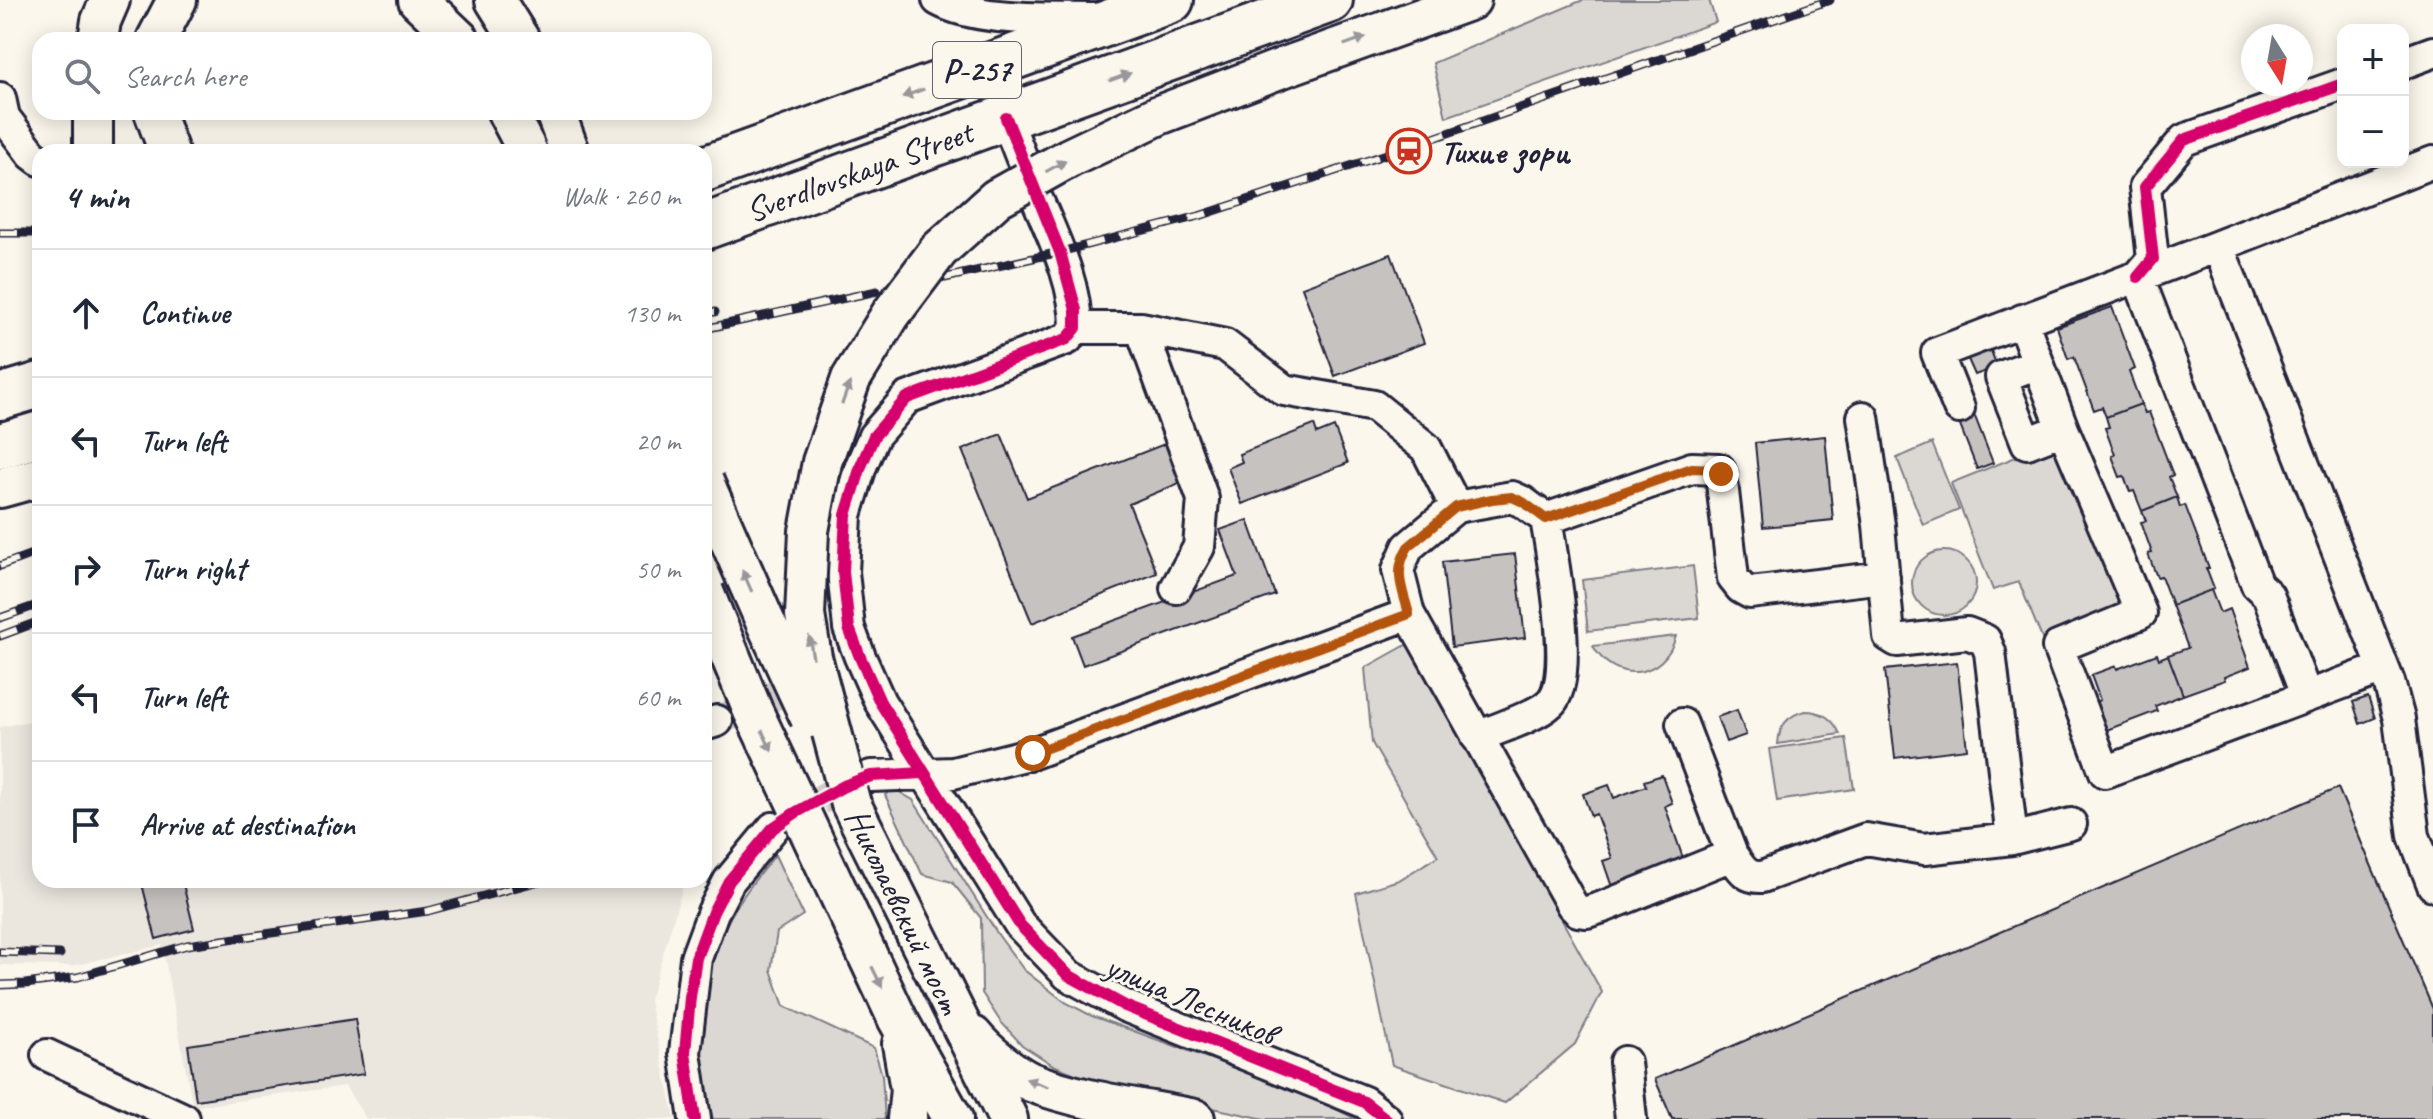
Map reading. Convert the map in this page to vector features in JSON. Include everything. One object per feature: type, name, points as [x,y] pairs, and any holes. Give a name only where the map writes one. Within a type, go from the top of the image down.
[{"type":"highway","name":"Sverdlovskaya Street","points":[[712,166],[1171,0]]},
{"type":"highway","name":"Sverdlovskaya Street","points":[[712,224],[1330,0]]},
{"type":"highway","points":[[0,397],[32,387]]},
{"type":"highway","points":[[0,446],[32,436]]},
{"type":"main road","points":[[99,32],[110,0]]},
{"type":"main road","points":[[160,32],[177,0]]},
{"type":"main road","points":[[418,0],[453,32]]},
{"type":"main road","points":[[861,790],[812,657],[805,615],[809,531],[822,462],[851,379],[891,314],[939,250],[997,198],[1069,158],[1159,115],[1471,0]]},
{"type":"main road","points":[[496,1],[515,32]]},
{"type":"main road","points":[[93,120],[93,144]]},
{"type":"main road","points":[[157,120],[166,144]]},
{"type":"main road","points":[[511,120],[524,144]]},
{"type":"main road","points":[[558,120],[567,144]]},
{"type":"main road","points":[[712,156],[836,120]]},
{"type":"main road","points":[[0,383],[32,367]]},
{"type":"main road","points":[[0,488],[32,479]]},
{"type":"main road","name":"Николаевский мост","points":[[712,500],[764,619],[861,790],[946,998],[1008,1119]]},
{"type":"main road","name":"Николаевский мост","points":[[712,611],[753,711],[853,928],[897,1018],[953,1119]]},
{"type":"main road","points":[[946,998],[981,1046],[1028,1081],[1079,1096],[1195,1119]]},
{"type":"main road","points":[[897,1018],[910,1089],[907,1119]]},
{"type":"street","points":[[938,0],[953,8],[1021,17],[1118,19]]},
{"type":"street","points":[[2409,61],[2433,52]]},
{"type":"street","points":[[2138,277],[2153,259],[2145,187],[2184,140],[2337,86]]},
{"type":"street","points":[[0,98],[4,117],[32,154]]},
{"type":"street","points":[[1006,118],[1022,159]]},
{"type":"street","points":[[1959,408],[1937,353],[2433,162]]},
{"type":"street","points":[[1038,201],[1060,252],[1076,310],[1076,328],[1141,328],[1225,345],[1284,390],[1374,406],[1426,448],[1456,507]]},
{"type":"street","points":[[2218,246],[2383,668],[2399,719],[2414,836],[2433,885]]},
{"type":"street","points":[[2138,277],[2257,585],[2268,595],[2306,695]]},
{"type":"street","points":[[2022,320],[2038,363],[2001,377],[2027,443],[2063,429],[2141,613],[2058,647],[2105,772],[2383,668]]},
{"type":"street","name":"улица Лесников","points":[[1076,328],[1067,339],[907,398],[874,436],[846,515],[843,572],[849,662],[880,702],[1020,925],[1068,975],[1125,1006],[1364,1102],[1386,1119]]},
{"type":"street","points":[[1141,328],[1203,499],[1199,547],[1176,588]]},
{"type":"street","points":[[1863,417],[1879,525],[1889,636],[1897,641],[1967,633],[1985,640],[1990,652],[2012,839]]},
{"type":"street","points":[[1546,519],[1692,468],[1719,469],[1733,578],[1741,588],[1750,593],[1884,577]]},
{"type":"street","points":[[1477,737],[1544,709],[1558,693],[1563,647],[1546,519],[1512,497],[1456,507],[1408,547],[1398,570],[1409,614],[1477,737],[1572,905],[1578,911],[1587,912],[1732,855]]},
{"type":"street","points":[[861,790],[923,773],[953,773],[1033,753],[1409,614]]},
{"type":"street","points":[[1682,724],[1732,855],[1744,874],[1753,878],[1866,839],[1924,849],[2012,839],[2071,824]]},
{"type":"street","points":[[695,1119],[685,1053],[696,958],[713,912],[729,881],[773,828]]},
{"type":"street","points":[[47,1055],[184,1119]]},
{"type":"street","points":[[1625,1062],[1631,1119]]},
{"type":"shaded area","points":[[1583,0],[1709,0],[1716,22],[1446,117],[1433,63]]},
{"type":"shaded area","points":[[1932,443],[1959,510],[1923,525],[1897,458]]},
{"type":"shaded area","points":[[2051,443],[2123,611],[2043,641],[2019,582],[1993,590],[1951,483]]},
{"type":"shaded area","points":[[1944,551],[1962,557],[1970,565],[1976,583],[1970,601],[1962,609],[1944,615],[1926,609],[1918,601],[1912,583],[1918,565],[1926,557]]},
{"type":"shaded area","points":[[1693,566],[1699,618],[1588,631],[1582,580]]},
{"type":"shaded area","points":[[1676,636],[1661,661],[1638,672],[1614,667],[1602,659],[1593,646]]},
{"type":"shaded area","points":[[1408,644],[1602,992],[1575,1044],[1505,1103],[1392,1065],[1356,893],[1399,880],[1438,856],[1372,743],[1365,668]]},
{"type":"shaded area","points":[[1805,711],[1826,716],[1840,734],[1778,744],[1786,722]]},
{"type":"shaded area","points":[[32,721],[32,888],[683,888],[649,1001],[675,1119],[366,1119],[345,1086],[193,1107],[162,945],[72,966],[0,965],[0,727]]},
{"type":"shaded area","points":[[1846,738],[1854,789],[1777,801],[1769,749]]},
{"type":"shaded area","points":[[894,789],[913,800],[1024,970],[1065,1002],[1092,1016],[1299,1091],[1356,1119],[1265,1119],[1137,1092],[1093,1081],[1053,1065],[1022,1045],[1000,1021],[982,993],[981,918],[952,882],[922,874],[885,795]]},
{"type":"shaded area","points":[[775,855],[803,915],[777,932],[771,970],[784,1006],[874,1048],[882,1075],[885,1119],[713,1119],[701,1058],[708,981],[719,942],[735,909]]},
{"type":"building","points":[[1391,254],[1424,343],[1335,376],[1302,287]]},
{"type":"building","points":[[2112,307],[2135,369],[2129,372],[2141,404],[2106,417],[2102,407],[2094,410],[2074,357],[2068,359],[2057,327]]},
{"type":"building","points":[[1990,348],[1997,367],[1975,375],[1967,357]]},
{"type":"building","points":[[1970,404],[1993,463],[1977,469],[1954,410]]},
{"type":"building","points":[[2141,404],[2145,413],[2149,412],[2173,475],[2169,477],[2177,497],[2142,511],[2134,491],[2130,492],[2124,476],[2120,477],[2105,428],[2109,427],[2106,417]]},
{"type":"building","points":[[1314,425],[1317,434],[1334,427],[1348,463],[1242,504],[1228,468],[1242,462],[1239,454]]},
{"type":"building","points":[[1001,434],[1027,498],[1167,443],[1182,482],[1129,504],[1157,573],[1032,623],[962,450]]},
{"type":"building","points":[[1825,436],[1833,520],[1763,527],[1755,443]]},
{"type":"building","points":[[2177,497],[2180,507],[2185,505],[2214,589],[2172,605],[2148,554],[2152,553],[2141,522],[2146,521],[2142,511]]},
{"type":"building","points":[[1248,520],[1275,595],[1083,665],[1072,636],[1237,576],[1220,530]]},
{"type":"building","points":[[1515,554],[1525,638],[1452,647],[1442,562]]},
{"type":"building","points":[[2211,590],[2220,613],[2229,609],[2250,667],[2183,695],[2168,655],[2188,648],[2172,605]]},
{"type":"building","points":[[2157,654],[2159,659],[2168,655],[2183,695],[2155,706],[2157,711],[2104,731],[2094,703],[2100,700],[2091,675]]},
{"type":"building","points":[[1957,662],[1967,749],[1895,758],[1885,670]]},
{"type":"building","points":[[2368,697],[2375,718],[2360,724],[2353,702]]},
{"type":"building","points":[[1737,710],[1746,735],[1726,742],[1717,717]]},
{"type":"building","points":[[1662,775],[1672,803],[1665,806],[1685,864],[1613,890],[1603,861],[1612,858],[1596,814],[1591,816],[1583,794],[1609,785],[1614,798],[1646,786],[1644,781]]},
{"type":"building","points":[[2338,788],[2433,1009],[2433,1119],[1672,1119],[1655,1079]]},
{"type":"building","points":[[143,888],[184,888],[194,929],[156,939]]},
{"type":"building","points":[[355,1019],[364,1074],[196,1100],[188,1045]]},
{"type":"tunnel","points":[[717,721],[839,667]]},
{"type":"tunnel","points":[[781,823],[844,786],[866,779]]},
{"type":"railway","points":[[945,278],[1199,216],[1408,147],[1830,0]]},
{"type":"railway","points":[[0,233],[32,233]]},
{"type":"railway","points":[[712,327],[877,291]]},
{"type":"railway","points":[[0,566],[32,554]]},
{"type":"railway","points":[[0,618],[32,607]]},
{"type":"railway","points":[[0,636],[32,624]]},
{"type":"railway","points":[[0,985],[78,977],[187,945],[428,911],[513,888]]},
{"type":"railway","points":[[0,952],[60,954]]},
{"type":"cycle path","points":[[2138,277],[2153,259],[2145,187],[2184,140],[2337,86]]},
{"type":"cycle path","points":[[1006,118],[1060,252],[1076,310],[1076,328],[1067,339],[907,398],[874,436],[846,515],[843,572],[849,628],[860,657],[880,702],[1020,925],[1068,975],[1125,1006],[1364,1102],[1386,1119]]},
{"type":"cycle path","points":[[695,1119],[685,1053],[690,997],[696,958],[713,912],[729,881],[773,828],[795,813],[844,786],[871,776],[923,773]]},
{"type":"place","name":"Тихие зори","points":[[1409,151]]},
{"type":"route","points":[[1033,753],[1409,614],[1398,570],[1403,554],[1456,507],[1512,497],[1546,519],[1692,468],[1719,469],[1721,474]]}]
